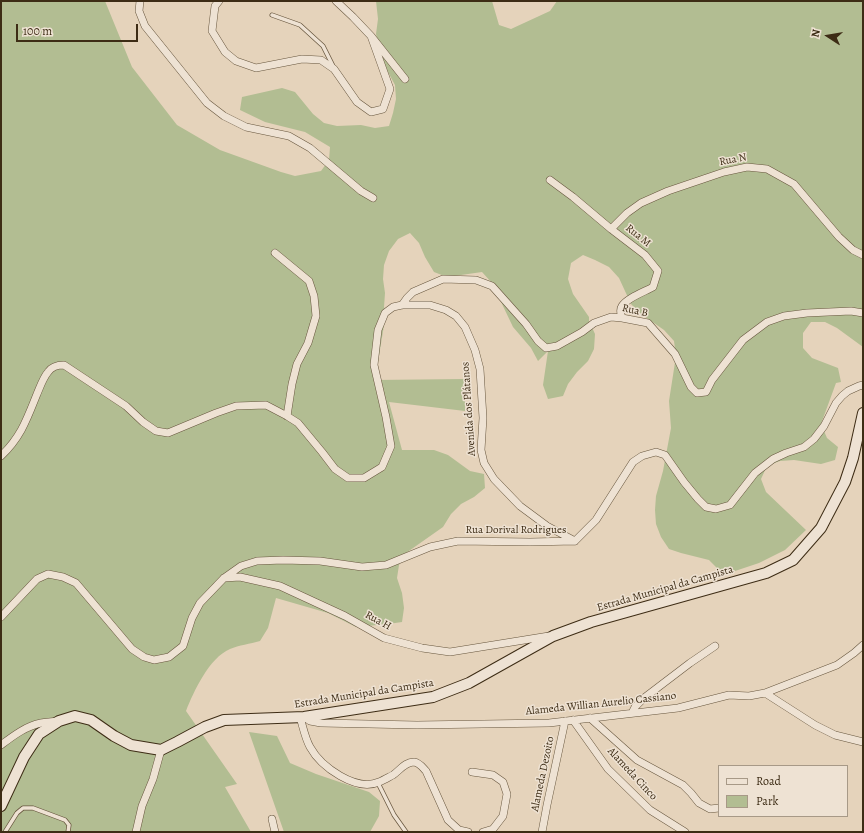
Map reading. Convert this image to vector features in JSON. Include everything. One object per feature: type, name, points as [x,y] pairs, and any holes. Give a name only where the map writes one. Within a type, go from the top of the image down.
[{"type":"main road","name":"Estrada Municipal da Campista","points":[[161,750],[205,727],[224,720],[302,717],[433,697],[468,683],[553,636],[592,622],[766,573],[793,560],[821,528],[845,482],[863,413]]},
{"type":"main road","points":[[1,806],[24,756],[39,734],[59,721],[75,716],[91,720],[114,736],[131,745],[161,750]]},
{"type":"street","points":[[140,1],[140,11],[145,26],[207,103],[224,116],[246,128],[289,136],[310,148],[361,191],[372,198]]},
{"type":"street","points":[[219,1],[214,6],[212,31],[225,52],[236,61],[256,68],[302,59],[321,60],[334,69],[357,102],[371,112],[383,109],[390,89],[372,36]]},
{"type":"street","points":[[336,1],[372,36],[405,80]]},
{"type":"street","name":"Rua N","points":[[611,229],[627,213],[641,203],[668,191],[724,172],[747,167],[767,169],[794,184],[839,237],[853,250],[863,255]]},
{"type":"street","name":"Rua M","points":[[550,180],[645,255],[658,271],[653,287],[627,301],[621,306],[620,312],[622,318]]},
{"type":"street","points":[[275,253],[309,281],[314,296],[316,316],[308,343],[298,364],[292,384],[287,416]]},
{"type":"street","name":"Rua B","points":[[402,305],[413,292],[444,279],[476,280],[492,286],[526,324],[538,342],[546,348],[557,346],[582,332],[594,323],[611,317],[648,323],[675,354],[690,387],[697,393],[706,392],[712,380],[743,340],[767,322],[784,316],[807,313],[851,311],[863,313]]},
{"type":"street","name":"Avenida dos Plátanos","points":[[1,456],[10,447],[22,430],[48,371],[55,366],[64,365],[126,406],[156,431],[168,433],[236,406],[266,405],[298,423],[336,469],[348,478],[364,478],[382,467],[391,446],[374,365],[378,330],[385,313],[393,307],[402,305],[430,305],[446,310],[456,316],[465,327],[475,350],[480,369],[483,418],[481,450],[484,463],[494,479],[520,506],[547,526],[575,541]]},
{"type":"street","name":"Rua Dorival Rodrigues","points":[[1,617],[38,579],[48,574],[63,577],[76,583],[132,649],[144,657],[154,660],[169,657],[183,646],[192,618],[200,603],[224,578],[241,566],[257,561],[283,560],[320,561],[362,567],[386,565],[430,547],[458,541],[575,541],[596,520],[633,462],[642,456],[656,452],[665,455],[684,482],[706,507],[716,509],[730,505],[755,473],[772,459],[786,452],[804,447],[814,439],[824,426],[836,403],[842,396],[848,391],[863,385]]},
{"type":"street","name":"Rua H","points":[[224,578],[240,577],[280,586],[345,616],[384,638],[422,648],[450,652],[553,636]]},
{"type":"street","name":"Alameda Willian Aurelio Cassiano","points":[[302,717],[310,721],[321,723],[416,726],[549,723],[678,708],[729,695],[749,696],[765,693],[836,665],[863,645]]},
{"type":"street","points":[[632,713],[638,703],[644,698],[715,646]]},
{"type":"street","points":[[765,693],[836,735],[863,742]]},
{"type":"street","points":[[302,717],[309,746],[317,757],[331,771],[352,782],[367,784],[378,783],[394,774],[405,765],[413,762],[421,764],[426,771],[448,820],[459,830],[468,832]]},
{"type":"street","points":[[590,718],[636,760],[684,784],[692,792],[699,803],[710,809],[718,808]]},
{"type":"street","name":"Alameda Dezoito","points":[[542,832],[547,805],[569,720]]},
{"type":"street","name":"Alameda Cinco","points":[[569,720],[608,769],[650,810],[684,832]]},
{"type":"street","points":[[1,744],[28,728],[40,723],[59,721]]},
{"type":"street","points":[[136,832],[142,806],[153,779],[161,750]]},
{"type":"street","points":[[472,772],[493,775],[503,782],[507,794],[503,816],[493,829],[483,832]]},
{"type":"street","points":[[272,819],[275,832]]},
{"type":"lane","points":[[272,15],[300,24],[323,46],[334,69]]},
{"type":"lane","points":[[378,783],[394,815],[406,832]]},
{"type":"lane","points":[[5,832],[17,813],[23,808],[33,808],[65,820],[69,825],[68,832]]},
{"type":"green space","points":[[1,1],[105,1],[132,67],[177,125],[220,150],[295,176],[321,171],[329,160],[330,147],[305,132],[265,122],[240,110],[242,97],[282,88],[295,92],[313,114],[324,123],[337,126],[361,125],[375,128],[389,126],[396,99],[395,85],[382,61],[376,34],[378,19],[376,1],[492,1],[499,25],[511,29],[550,11],[557,1],[863,1],[863,347],[837,328],[825,322],[811,322],[803,333],[803,348],[812,358],[838,368],[841,382],[836,383],[821,424],[827,438],[838,447],[835,460],[821,464],[794,460],[780,461],[767,466],[761,479],[766,492],[806,530],[785,550],[759,563],[732,572],[718,569],[709,560],[669,549],[661,537],[656,524],[655,510],[656,496],[663,471],[671,428],[669,401],[676,356],[674,341],[664,330],[641,314],[631,304],[619,278],[609,267],[583,255],[571,263],[568,279],[573,294],[589,317],[589,321],[595,334],[594,349],[588,361],[568,384],[563,396],[548,399],[543,385],[548,351],[538,361],[531,348],[513,327],[492,283],[482,272],[447,277],[434,272],[419,243],[410,233],[398,239],[389,251],[384,265],[384,307],[386,313],[375,380],[465,379],[465,411],[389,402],[402,450],[434,450],[448,455],[470,471],[484,474],[485,488],[474,497],[461,504],[451,514],[443,527],[406,553],[399,565],[397,578],[402,593],[404,608],[402,622],[356,627],[328,613],[276,598],[268,628],[260,641],[237,646],[222,653],[209,667],[193,694],[186,711],[237,784],[225,787],[251,832],[1,832]]},
{"type":"green space","points":[[249,732],[277,736],[290,763],[316,774],[369,792],[380,801],[379,816],[370,832],[284,832]]}]
